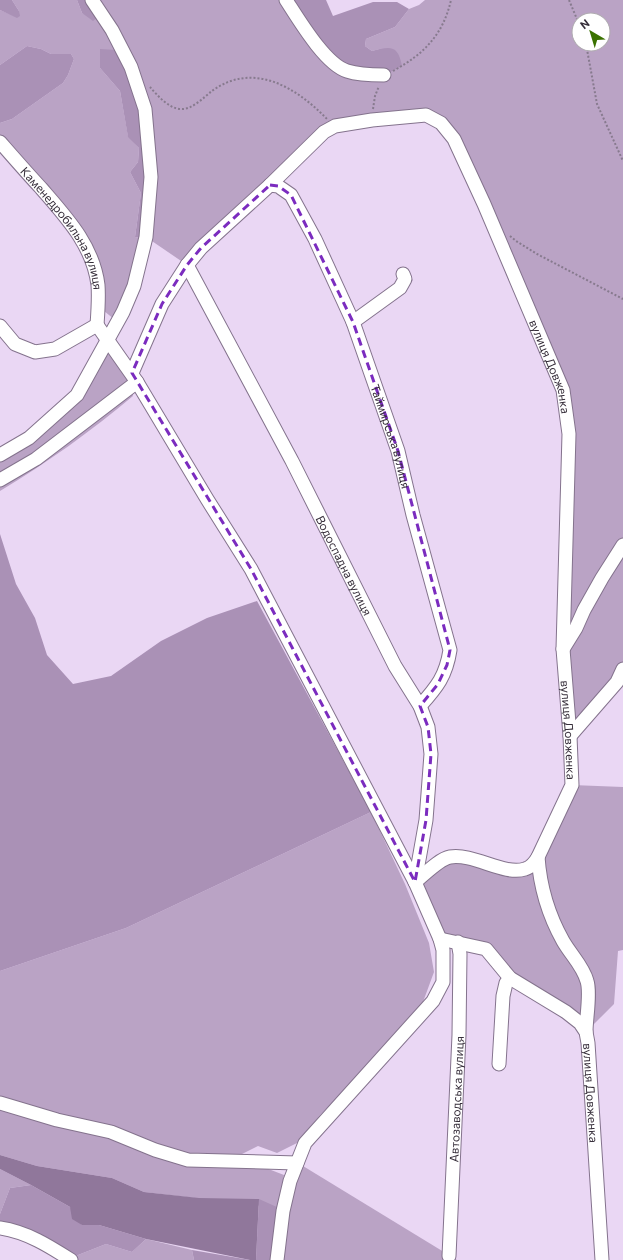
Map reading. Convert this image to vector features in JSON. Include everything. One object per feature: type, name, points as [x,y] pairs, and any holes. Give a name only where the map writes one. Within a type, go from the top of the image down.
[{"type":"street","points":[[0,455],[29,438],[77,395],[123,312],[134,286],[146,237],[151,177],[145,109],[128,61],[112,30],[92,0]]},
{"type":"street","points":[[286,0],[314,42],[334,63],[346,71],[361,74],[384,75]]},
{"type":"street","name":"вулиця Довженка","points":[[372,120],[426,115],[441,123],[454,139],[484,204],[562,390],[569,434],[563,649],[570,736],[572,785],[538,857],[533,864],[526,869],[519,870],[504,868],[462,856],[448,857],[416,882]]},
{"type":"street","points":[[0,480],[36,459],[134,378],[162,304],[187,265],[202,248],[324,132],[334,126],[372,120]]},
{"type":"street","name":"Каменедробильна вулиця","points":[[0,142],[80,234],[98,284],[99,303],[97,325]]},
{"type":"street","name":"Таймирська вулиця","points":[[270,185],[278,186],[291,195],[315,239],[353,322],[398,451],[413,516],[450,650],[447,665],[438,684],[420,706]]},
{"type":"street","name":"Водоспадна вулиця","points":[[187,265],[292,461],[395,666],[420,706],[428,727],[431,754],[426,820],[416,882]]},
{"type":"street","points":[[353,322],[400,288],[405,279],[403,274]]},
{"type":"street","points":[[0,326],[15,344],[35,352],[55,349],[97,325],[134,378],[251,569],[416,882],[440,938],[443,950],[443,982],[433,1001],[305,1143],[290,1181],[283,1211],[277,1260]]},
{"type":"street","points":[[563,649],[576,628],[584,610],[602,578],[623,545]]},
{"type":"street","points":[[570,736],[617,682],[623,669]]},
{"type":"street","points":[[538,857],[540,881],[550,911],[563,941],[583,971],[587,981],[589,994],[586,1032]]},
{"type":"street","name":"вулиця Довженка","points":[[440,938],[486,949],[510,978],[566,1012],[580,1023],[586,1032],[588,1043],[602,1260]]},
{"type":"street","name":"Автозаводська вулиця","points":[[449,1256],[459,1035],[460,954],[458,942]]},
{"type":"street","points":[[499,1064],[504,996],[506,983],[510,978]]},
{"type":"street","points":[[0,1103],[57,1120],[112,1132],[155,1150],[188,1160],[297,1163]]},
{"type":"street","points":[[0,1228],[14,1230],[31,1237],[71,1260]]},
{"type":"path","points":[[372,120],[375,96],[384,75],[402,66],[422,52],[437,35],[448,14],[451,0]]},
{"type":"path","points":[[569,0],[574,12]]},
{"type":"path","points":[[587,52],[597,104],[623,161]]},
{"type":"path","points":[[148,86],[170,105],[180,110],[194,105],[227,82],[248,77],[259,78],[271,81],[287,88],[304,98],[314,105],[334,126]]},
{"type":"path","points":[[506,231],[516,241],[537,254],[623,299]]},
{"type":"highlighted area","points":[[270,185],[278,186],[291,195],[353,322],[398,451],[450,650],[447,665],[438,684],[420,706],[428,727],[431,754],[426,820],[415,882],[251,569],[132,373],[162,304],[187,265],[201,248]]},
{"type":"shaded area","points":[[0,0],[12,0],[19,11],[20,16],[17,18],[0,10]]},
{"type":"shaded area","points":[[12,0],[77,0],[82,13],[97,18],[116,50],[100,68],[120,91],[128,136],[139,148],[138,162],[130,172],[141,193],[135,237],[141,238],[131,285],[114,319],[104,311],[97,270],[0,137],[0,123],[12,119],[63,83],[68,75],[74,59],[71,54],[51,54],[41,49],[27,46],[0,65],[0,10],[17,17],[19,11]]},
{"type":"shaded area","points":[[77,0],[85,0],[97,18],[93,21],[82,13]]},
{"type":"shaded area","points":[[92,0],[286,0],[333,63],[384,48],[372,51],[365,46],[366,39],[395,27],[409,9],[419,5],[425,0],[623,0],[623,669],[570,736],[563,390],[454,139],[426,115],[334,126],[187,265],[146,237],[145,109]]},
{"type":"shaded area","points":[[286,0],[326,0],[333,16],[373,2],[397,2],[409,9],[395,27],[366,39],[365,46],[372,51],[384,48],[393,49],[398,54],[402,66],[384,75],[346,71]]},
{"type":"shaded area","points":[[27,46],[41,49],[51,54],[71,54],[74,59],[68,75],[63,83],[12,119],[0,123],[0,65]]},
{"type":"shaded area","points":[[100,49],[116,50],[141,109],[147,178],[141,238],[135,237],[141,193],[130,172],[138,162],[139,148],[128,137],[120,91],[100,68]]},
{"type":"shaded area","points":[[107,350],[127,377],[133,396],[68,446],[0,491],[0,460],[30,442]]},
{"type":"shaded area","points":[[0,534],[16,584],[35,618],[47,655],[73,684],[111,676],[161,641],[207,618],[257,601],[371,812],[126,928],[0,971]]},
{"type":"shaded area","points":[[572,785],[623,787],[623,950],[618,951],[614,1004],[586,1032],[510,978],[486,949],[440,939],[415,882],[448,857],[526,869]]},
{"type":"shaded area","points":[[371,812],[405,884],[429,943],[434,972],[423,1002],[364,1070],[321,1114],[297,1143],[277,1153],[258,1146],[240,1155],[242,1166],[258,1165],[284,1175],[279,1208],[144,1192],[112,1178],[37,1166],[0,1155],[0,971],[126,928]]},
{"type":"shaded area","points":[[0,1155],[37,1166],[112,1178],[144,1192],[199,1198],[259,1199],[256,1260],[146,1239],[99,1225],[82,1225],[72,1219],[70,1207],[0,1169]]},
{"type":"shaded area","points":[[303,1166],[457,1260],[282,1260],[287,1212],[295,1183]]},
{"type":"shaded area","points":[[0,1169],[31,1185],[10,1188],[0,1214]]},
{"type":"shaded area","points":[[31,1185],[70,1207],[82,1225],[99,1225],[146,1239],[132,1252],[106,1244],[73,1257],[0,1223],[0,1214],[10,1188]]},
{"type":"shaded area","points":[[259,1199],[279,1208],[272,1260],[256,1260]]},
{"type":"shaded area","points":[[146,1239],[192,1250],[194,1260],[78,1260],[73,1257],[106,1244],[132,1252]]},
{"type":"shaded area","points":[[192,1250],[250,1260],[194,1260]]}]
